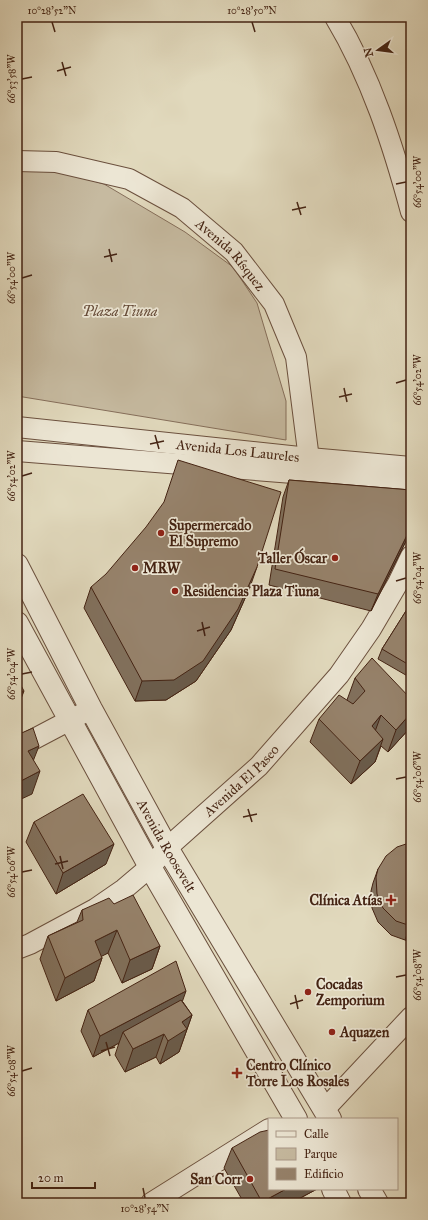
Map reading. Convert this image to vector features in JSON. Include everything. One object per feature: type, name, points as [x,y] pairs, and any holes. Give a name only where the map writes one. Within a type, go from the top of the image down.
[{"type":"street","points":[[335,17],[354,52],[379,111],[404,185],[411,212]]},
{"type":"street","name":"Avenida Rísquez","points":[[17,161],[56,162],[129,179],[182,208],[234,252],[274,304],[296,357],[310,467]]},
{"type":"street","name":"Avenida Los Laureles","points":[[17,427],[310,467],[411,485]]},
{"type":"street","name":"Avenida Los Laureles","points":[[17,451],[310,467],[411,467]]},
{"type":"street","name":"Avenida El Paseo","points":[[17,949],[30,944],[95,908],[124,889],[150,867],[167,848],[259,766],[339,675],[370,629],[398,583],[411,556]]},
{"type":"street","name":"Avenida Roosevelt","points":[[17,565],[91,709],[167,848],[327,1116]]},
{"type":"street","name":"Avenida Roosevelt","points":[[17,623],[150,867],[291,1117]]},
{"type":"street","points":[[17,748],[91,709]]},
{"type":"street","points":[[327,1116],[411,1017]]},
{"type":"street","points":[[151,1203],[268,1130]]},
{"type":"street","points":[[334,1190],[340,1203]]},
{"type":"street","points":[[356,1190],[362,1203]]},
{"type":"street","points":[[370,1190],[377,1203]]},
{"type":"green space","name":"Plaza Tiuna","points":[[17,163],[55,170],[104,184],[185,232],[233,267],[257,303],[286,401],[286,440],[17,396]]},
{"type":"building","name":"Residencias Plaza Tiuna","points":[[178,460],[281,492],[257,567],[238,609],[203,661],[174,680],[142,681],[91,587],[106,574],[146,527],[164,502]]},
{"type":"building","name":"Taller Óscar","points":[[289,480],[411,490],[411,527],[378,594],[275,569]]},
{"type":"building","points":[[411,603],[411,666],[382,649]]},
{"type":"building","points":[[372,658],[411,699],[411,713],[396,730],[381,715],[372,726],[383,739],[360,761],[319,719],[339,695],[353,704],[365,691],[355,678]]},
{"type":"building","points":[[17,678],[24,691],[17,694]]},
{"type":"building","points":[[33,728],[39,746],[28,751],[40,771],[17,783],[17,735]]},
{"type":"building","points":[[83,794],[114,844],[63,873],[34,822]]},
{"type":"building","name":"Clínica Atías","points":[[411,842],[411,926],[396,921],[383,908],[377,894],[376,877],[378,869],[386,856],[397,847]]},
{"type":"building","points":[[133,895],[160,946],[130,960],[117,930],[95,941],[102,958],[65,978],[48,936],[83,920],[82,910],[109,898],[114,904]]},
{"type":"building","points":[[176,961],[186,991],[100,1036],[88,1010]]},
{"type":"building","points":[[181,1000],[192,1015],[182,1022],[187,1029],[168,1041],[164,1034],[133,1049],[123,1032]]},
{"type":"building","points":[[268,1130],[268,1190],[284,1190],[262,1202],[232,1148],[260,1132]]},
{"type":"place","name":"Supermercado El Supremo","points":[[161,533]]},
{"type":"place","name":"Taller Óscar","points":[[335,558]]},
{"type":"place","name":"MRW","points":[[135,568]]},
{"type":"place","name":"Residencias Plaza Tiuna","points":[[175,591]]},
{"type":"place","name":"Clínica Atías","points":[[391,900]]},
{"type":"place","name":"Cocadas Zemporium","points":[[308,992]]},
{"type":"place","name":"Aquazen","points":[[332,1032]]},
{"type":"place","name":"Centro Clínico Torre Los Rosales","points":[[237,1073]]},
{"type":"place","name":"San Corr","points":[[250,1179]]}]
